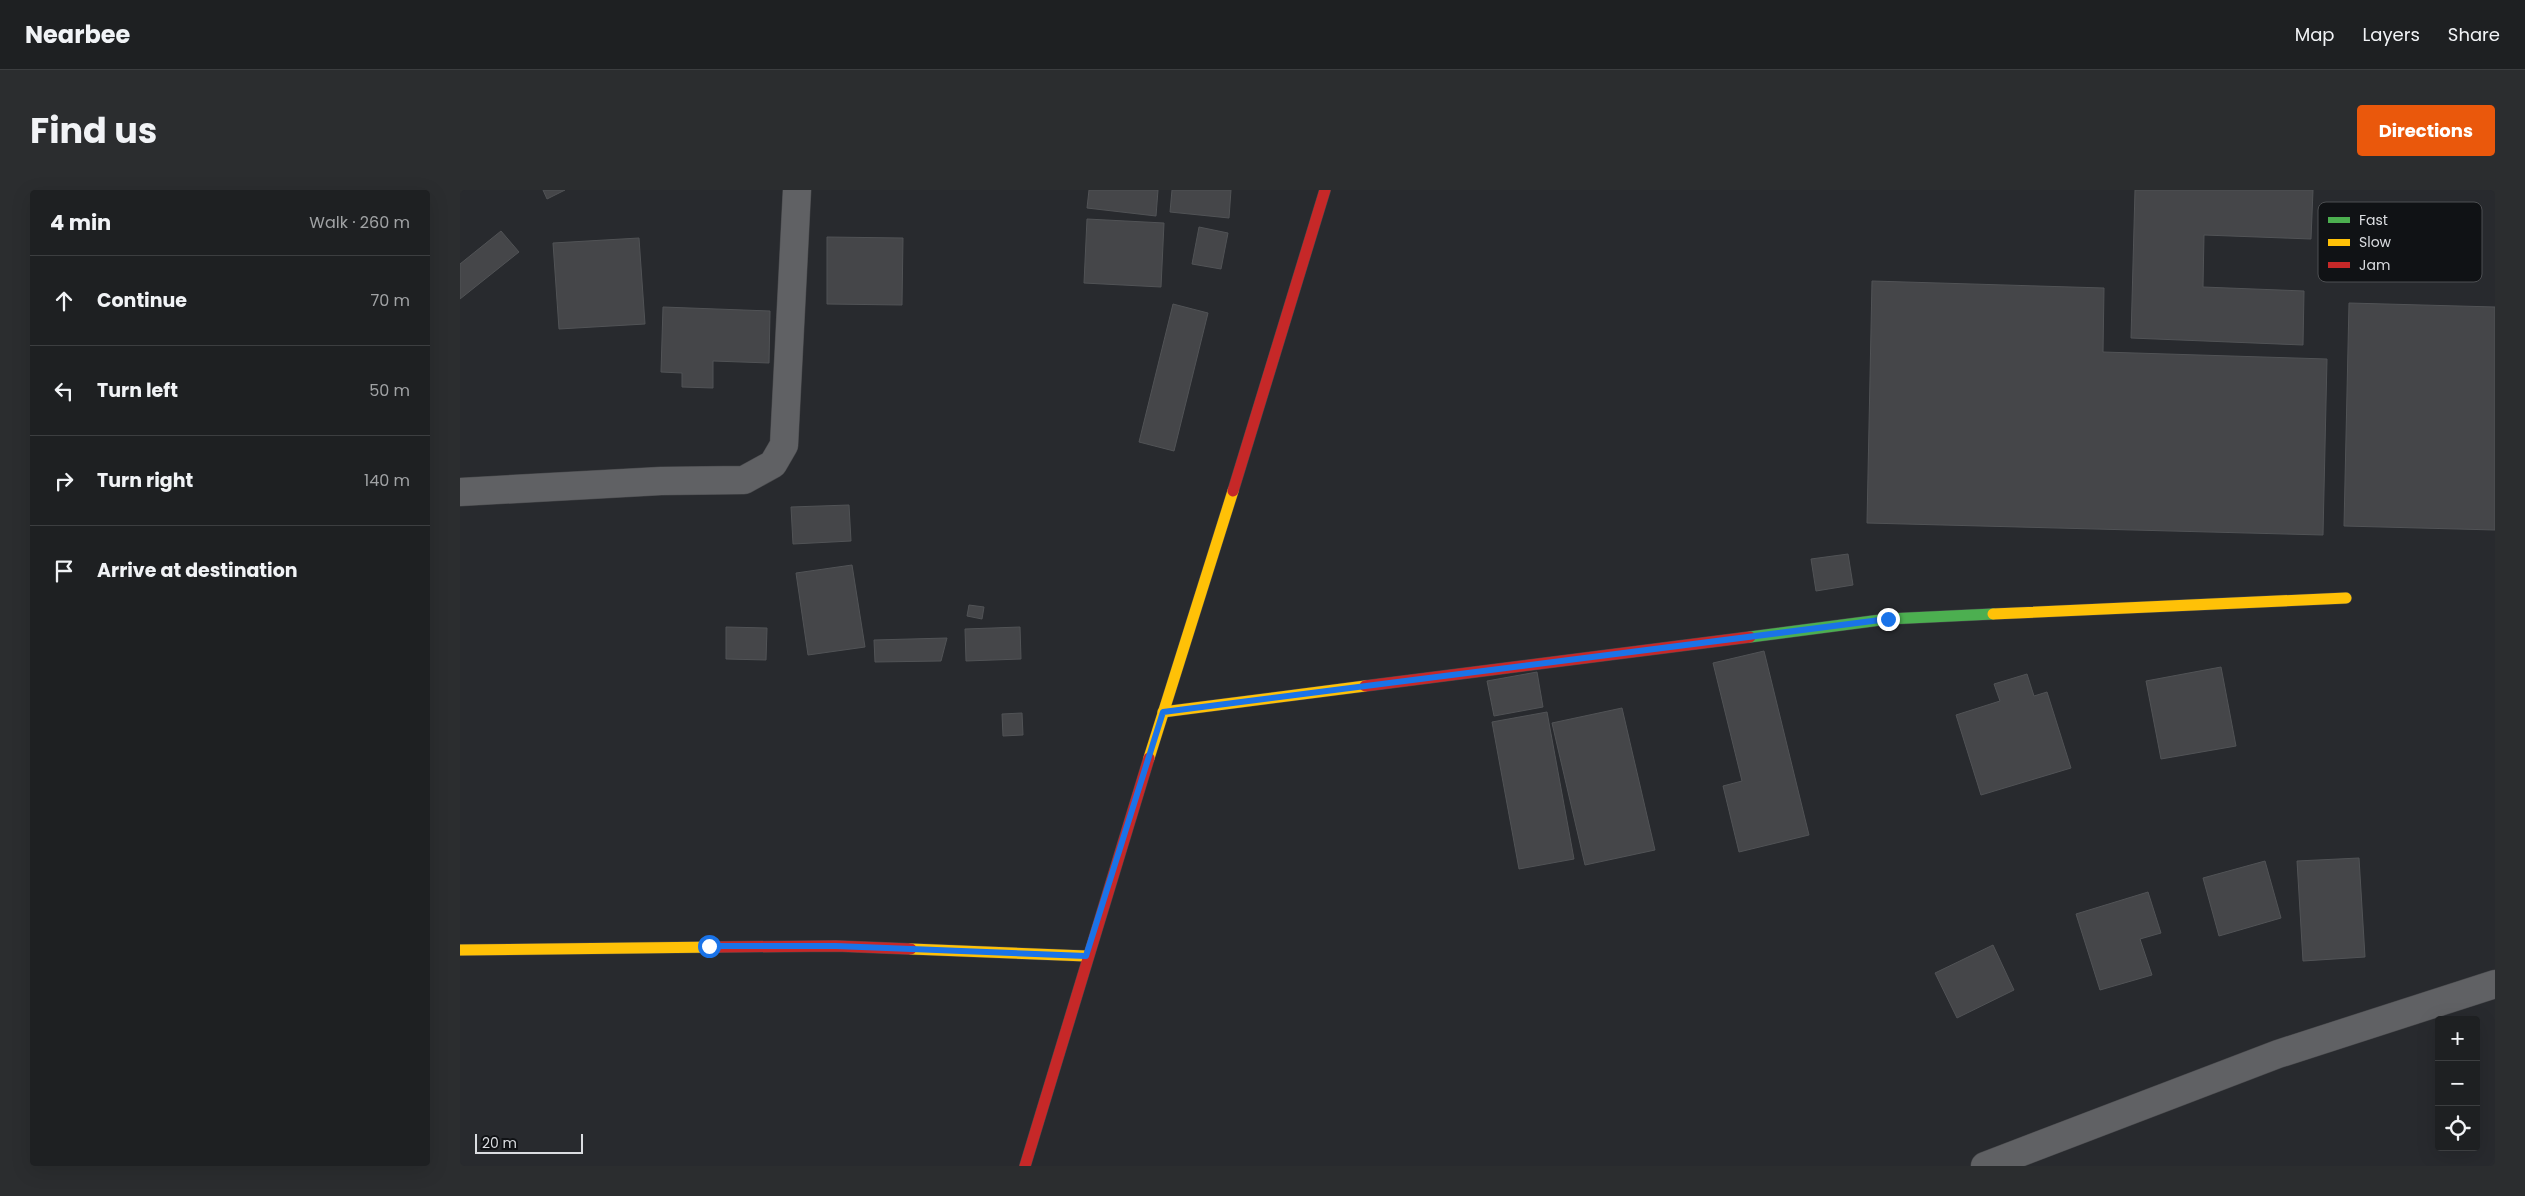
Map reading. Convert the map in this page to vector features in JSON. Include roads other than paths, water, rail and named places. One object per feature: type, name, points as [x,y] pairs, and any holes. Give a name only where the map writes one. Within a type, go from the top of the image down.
[{"type":"street","points":[[460,492],[661,481],[744,480],[773,464],[784,445],[797,190]]},
{"type":"street","points":[[1025,1166],[1086,956],[1280,344],[1325,190]]},
{"type":"street","points":[[1163,712],[1888,619],[2346,598]]},
{"type":"street","points":[[460,950],[836,946],[1086,956]]},
{"type":"street","points":[[1985,1166],[2278,1054],[2495,984]]}]
